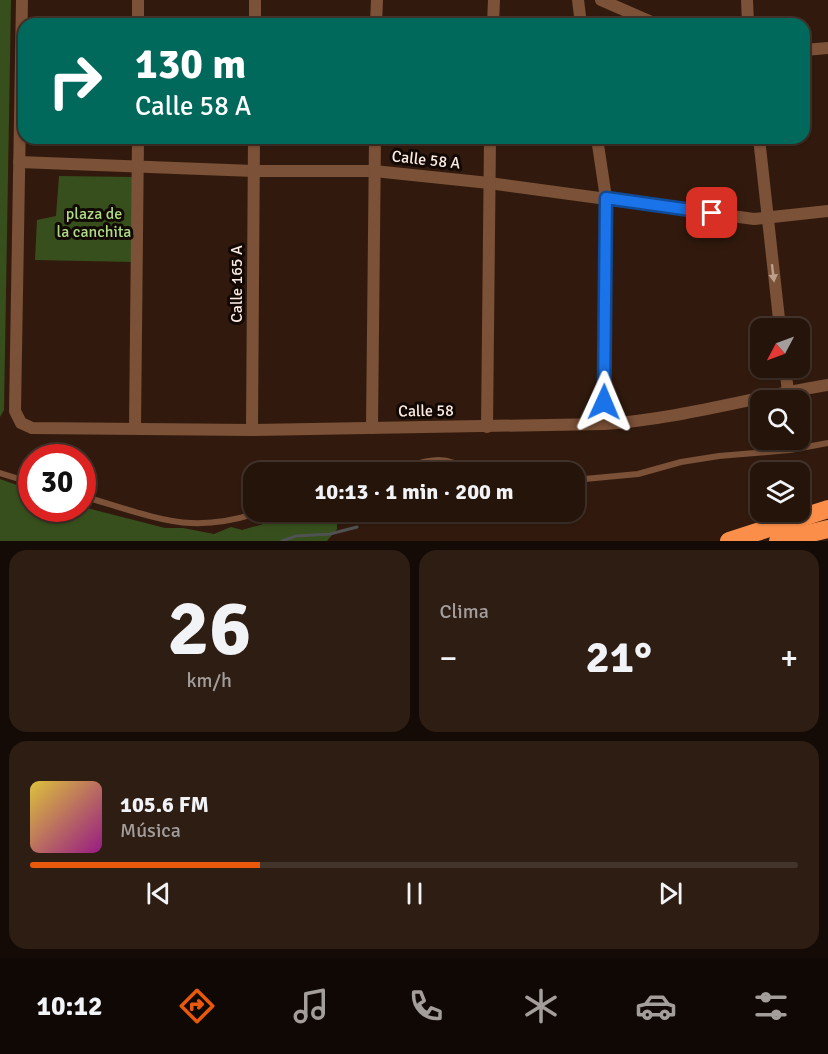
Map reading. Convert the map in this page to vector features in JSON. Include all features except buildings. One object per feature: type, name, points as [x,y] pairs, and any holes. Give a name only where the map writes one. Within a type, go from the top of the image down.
[{"type":"highway","points":[[729,541],[828,509]]},
{"type":"highway","points":[[778,541],[828,529]]},
{"type":"street","points":[[22,0],[22,18]]},
{"type":"street","points":[[138,0],[138,18]]},
{"type":"street","points":[[255,0],[255,18]]},
{"type":"street","points":[[376,18],[377,0]]},
{"type":"street","points":[[493,18],[494,0]]},
{"type":"street","points":[[578,0],[580,18]]},
{"type":"street","points":[[602,0],[642,18]]},
{"type":"street","points":[[747,0],[748,18]]},
{"type":"street","points":[[810,50],[828,48]]},
{"type":"street","points":[[19,144],[19,162]]},
{"type":"street","points":[[135,428],[138,144]]},
{"type":"street","name":"Calle 165 A","points":[[252,430],[254,144]]},
{"type":"street","points":[[372,428],[375,144]]},
{"type":"street","points":[[487,427],[490,144]]},
{"type":"street","points":[[598,144],[606,198],[604,424]]},
{"type":"street","points":[[760,144],[779,318]]},
{"type":"street","name":"Calle 58 A","points":[[19,162],[254,171],[374,171],[489,183],[754,219],[828,211]]},
{"type":"street","name":"Calle 58","points":[[19,162],[15,411],[21,423],[32,428],[252,430],[604,424],[656,419],[750,400]]},
{"type":"street","name":"Calle 58","points":[[799,390],[828,385]]},
{"type":"lane","points":[[585,479],[638,474],[681,462],[718,456],[790,450],[828,442]]},
{"type":"lane","points":[[422,462],[442,459],[454,462]]},
{"type":"lane","points":[[0,473],[18,479]]},
{"type":"lane","points":[[96,500],[165,519],[191,523],[243,517]]},
{"type":"green space","points":[[0,0],[11,0],[4,410],[0,417]]},
{"type":"green space","name":"plaza de la canchita","points":[[59,176],[133,177],[132,262],[35,260],[37,220],[56,216]]},
{"type":"green space","points":[[0,479],[18,485],[18,522],[96,522],[96,510],[165,528],[183,528],[214,534],[231,527],[242,530],[268,522],[337,522],[337,529],[327,541],[0,541]]},
{"type":"waterway","points":[[282,541],[296,536],[330,534],[357,527]]},
{"type":"route","points":[[604,402],[606,198],[712,213]]}]
